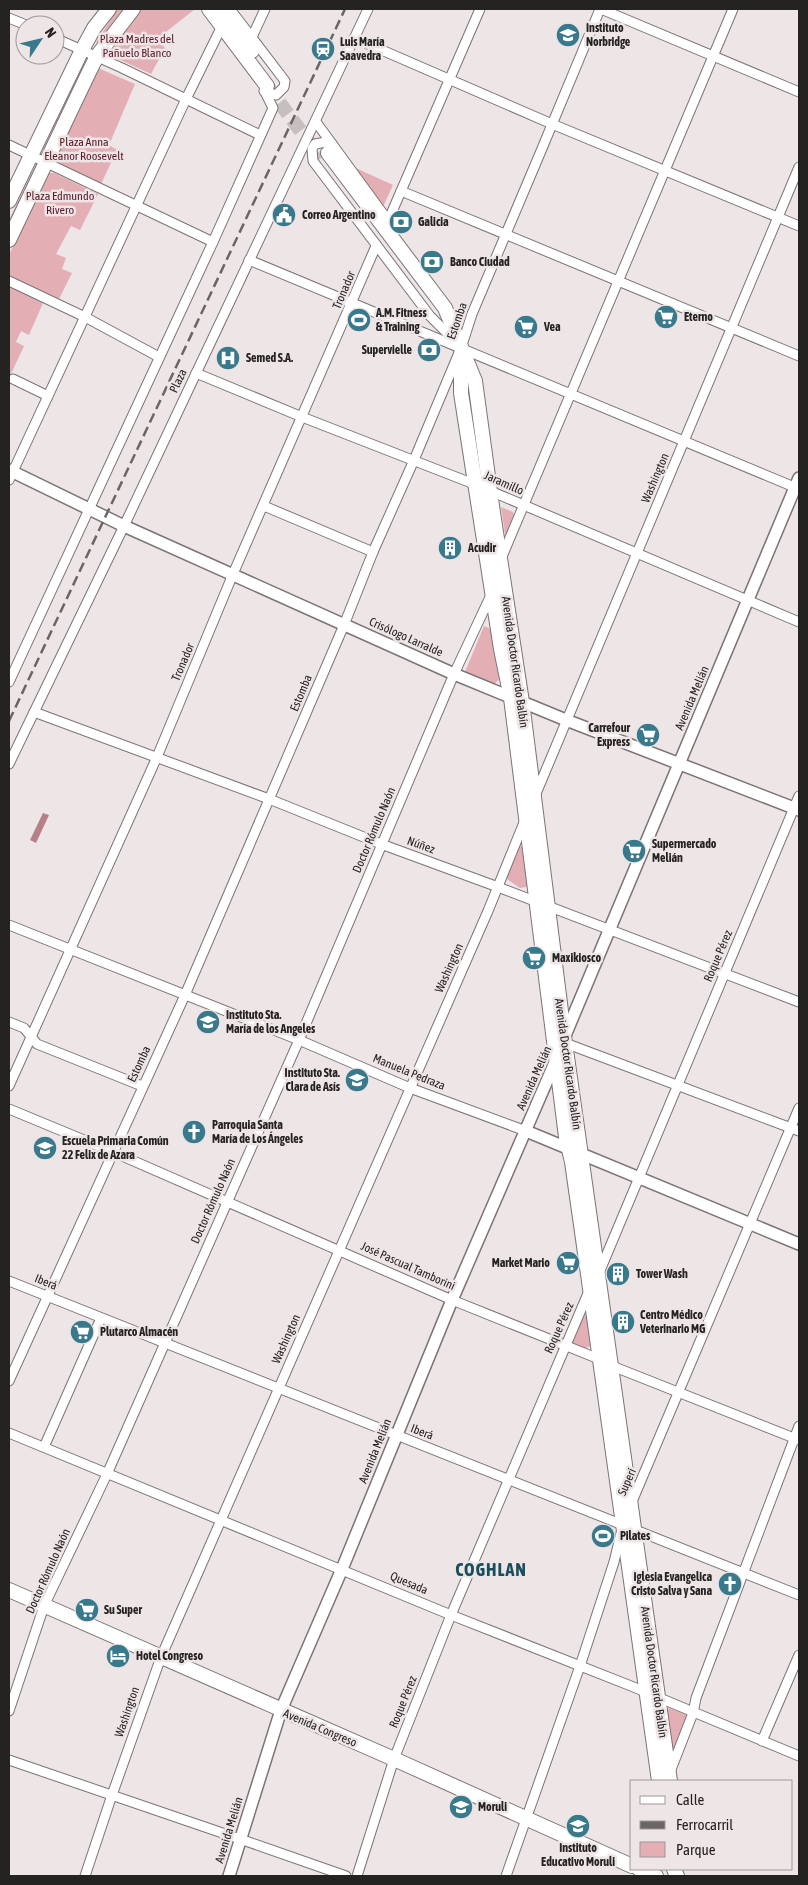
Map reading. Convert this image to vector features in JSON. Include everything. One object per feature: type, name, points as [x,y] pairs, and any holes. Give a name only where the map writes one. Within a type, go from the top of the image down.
[{"type":"main road","points":[[9,201],[82,50],[94,28],[109,9]]},
{"type":"main road","points":[[9,240],[97,56],[133,9]]},
{"type":"main road","points":[[209,9],[269,87]]},
{"type":"main road","points":[[222,9],[269,87]]},
{"type":"main road","points":[[323,154],[461,348]]},
{"type":"main road","name":"Avenida Doctor Ricardo Balbín","points":[[461,348],[461,393],[474,484],[501,649],[517,700],[534,799],[556,1060],[599,1273],[606,1363],[652,1695],[666,1779]]},
{"type":"main road","name":"Avenida Doctor Ricardo Balbín","points":[[461,348],[475,381],[517,700],[526,818],[543,904],[565,1041],[589,1291],[606,1363],[630,1507],[628,1527]]},
{"type":"main road","name":"Avenida Congreso","points":[[9,1590],[630,1865]]},
{"type":"main road","points":[[641,1870],[656,1876]]},
{"type":"street","points":[[94,28],[100,9]]},
{"type":"street","points":[[202,9],[219,32],[276,95],[284,87],[285,82],[230,9]]},
{"type":"street","points":[[252,37],[264,9]]},
{"type":"street","name":"Plaza","points":[[9,764],[124,526],[368,9]]},
{"type":"street","points":[[388,221],[480,9]]},
{"type":"street","points":[[600,9],[799,92]]},
{"type":"street","name":"Estomba","points":[[9,1381],[185,995],[414,460],[461,348],[472,314],[600,9]]},
{"type":"street","points":[[500,561],[733,9]]},
{"type":"street","points":[[10,474],[219,32]]},
{"type":"street","points":[[354,38],[450,78],[552,124],[799,226]]},
{"type":"street","points":[[65,42],[260,135]]},
{"type":"street","points":[[9,682],[273,108],[269,87]]},
{"type":"street","name":"Avenida Doctor Ricardo Balbín","points":[[316,122],[323,154],[376,246],[430,316],[461,348]]},
{"type":"street","points":[[9,145],[213,242]]},
{"type":"street","points":[[296,162],[323,154]]},
{"type":"street","name":"Avenida Doctor Ricardo Balbín","points":[[323,154],[388,221],[451,305],[461,348]]},
{"type":"street","name":"Washington","points":[[534,799],[799,166]]},
{"type":"street","points":[[401,191],[799,356]]},
{"type":"street","name":"Tronador","points":[[9,1086],[156,758],[233,574],[376,246]]},
{"type":"street","points":[[249,260],[684,441],[798,485]]},
{"type":"street","points":[[9,281],[85,317],[159,357]]},
{"type":"street","name":"Jaramillo","points":[[196,372],[302,417],[474,484],[799,622]]},
{"type":"street","points":[[13,379],[48,396]]},
{"type":"street","name":"Crisólogo Larralde","points":[[10,474],[454,674],[566,720],[797,809]]},
{"type":"street","name":"Avenida Melián","points":[[228,1876],[281,1710],[342,1569],[452,1300],[565,1041],[609,930],[798,485]]},
{"type":"street","points":[[264,506],[373,552]]},
{"type":"street","name":"Doctor Rómulo Naón","points":[[9,1711],[44,1606],[107,1474],[298,1040],[454,674],[492,593]]},
{"type":"street","name":"Núñez","points":[[34,712],[269,799],[381,844],[799,1002]]},
{"type":"street","name":"Roque Pérez","points":[[357,1876],[394,1759],[452,1615],[565,1346],[599,1273],[676,1085],[797,809],[799,796]]},
{"type":"street","name":"Washington","points":[[85,1876],[161,1657],[498,887],[526,818]]},
{"type":"street","name":"Manuela Pedraza","points":[[9,925],[298,1040],[410,1088],[526,1131],[799,1244]]},
{"type":"street","points":[[9,1022],[24,1028],[38,1044],[142,1086]]},
{"type":"street","points":[[565,1041],[795,1129]]},
{"type":"street","name":"Superí","points":[[630,1507],[750,1224],[795,1129],[799,1108]]},
{"type":"street","name":"José Pascual Tamborini","points":[[9,1109],[227,1201],[452,1300],[797,1439]]},
{"type":"street","name":"Iberá","points":[[9,1281],[799,1595]]},
{"type":"street","points":[[44,1447],[101,1318]]},
{"type":"street","points":[[666,1779],[797,1439],[799,1426]]},
{"type":"street","name":"Quesada","points":[[9,1433],[799,1756]]},
{"type":"street","points":[[506,1876],[580,1666],[614,1562],[628,1527]]},
{"type":"street","points":[[762,1741],[799,1655]]},
{"type":"street","points":[[9,1760],[346,1876]]},
{"type":"green space","points":[[118,9],[127,9],[100,44],[96,42]]},
{"type":"green space","name":"Plaza Madres del Pañuelo Blanco","points":[[138,9],[195,9],[157,39],[165,48],[151,74],[112,56],[109,51]]},
{"type":"green space","points":[[83,64],[87,66],[48,147],[45,146]]},
{"type":"green space","name":"Plaza Anna Eleanor Roosevelt","points":[[98,68],[135,84],[109,145],[117,150],[101,184],[60,164],[55,156]]},
{"type":"green space","points":[[349,165],[393,185],[382,209]]},
{"type":"green space","points":[[33,171],[36,172],[9,229],[9,220]]},
{"type":"green space","name":"Plaza Edmundo Rivero","points":[[48,173],[54,173],[98,194],[80,230],[71,226],[56,254],[66,258],[62,269],[72,273],[59,299],[9,277],[9,255]]},
{"type":"green space","points":[[9,286],[43,303],[29,335],[21,331],[16,342],[24,346],[9,378]]},
{"type":"green space","points":[[501,507],[513,512],[514,515],[505,534]]},
{"type":"green space","points":[[484,626],[491,629],[501,678],[494,684],[465,672]]},
{"type":"green space","points":[[521,846],[523,848],[529,884],[526,887],[520,888],[507,879],[517,848]]},
{"type":"green space","points":[[583,1314],[587,1316],[592,1345],[585,1349],[573,1344],[571,1340]]},
{"type":"green space","points":[[669,1708],[686,1715],[687,1718],[675,1749],[670,1753],[665,1712]]},
{"type":"shaded area","points":[[43,813],[49,815],[36,843],[30,840]]},
{"type":"tunnel","points":[[267,86],[321,158]]},
{"type":"railway","points":[[9,721],[345,9]]},
{"type":"place","name":"Instituto Norbridge","points":[[568,35]]},
{"type":"place","name":"Luis María Saavedra","points":[[323,49]]},
{"type":"place","name":"Correo Argentino","points":[[284,215]]},
{"type":"place","name":"Galicia","points":[[401,222]]},
{"type":"place","name":"Banco Ciudad","points":[[432,262]]},
{"type":"place","name":"Eterno","points":[[666,317]]},
{"type":"place","name":"A.M. Fitness & Training","points":[[359,320]]},
{"type":"place","name":"Vea","points":[[526,327]]},
{"type":"place","name":"Supervielle","points":[[429,350]]},
{"type":"place","name":"Semed S.A.","points":[[228,358]]},
{"type":"place","name":"Acudir","points":[[450,548]]},
{"type":"place","name":"Carrefour Express","points":[[648,735]]},
{"type":"place","name":"Supermercado Melián","points":[[634,851]]},
{"type":"place","name":"Maxikiosco","points":[[534,958]]},
{"type":"place","name":"Instituto Sta. María de los Angeles","points":[[208,1022]]},
{"type":"place","name":"Instituto Sta. Clara de Asís","points":[[357,1080]]},
{"type":"place","name":"Parroquia Santa María de Los Ángeles","points":[[194,1132]]},
{"type":"place","name":"Escuela Primaria Común 22 Felix de Azara","points":[[45,1148]]},
{"type":"place","name":"Market Mario","points":[[568,1263]]},
{"type":"place","name":"Tower Wash","points":[[618,1274]]},
{"type":"place","name":"Centro Médico Veterinario MG","points":[[623,1322]]},
{"type":"place","name":"Plutarco Almacén","points":[[82,1332]]},
{"type":"place","name":"Pilates","points":[[603,1536]]},
{"type":"place","name":"Iglesia Evangelica Cristo Salva y Sana","points":[[730,1584]]},
{"type":"place","name":"Su Super","points":[[87,1610]]},
{"type":"place","name":"Hotel Congreso","points":[[118,1656]]},
{"type":"place","name":"Moruli","points":[[461,1807]]},
{"type":"place","name":"Instituto Educativo Moruli","points":[[578,1826]]},
{"type":"district","name":"COGHLAN","points":[[491,1570]]}]
